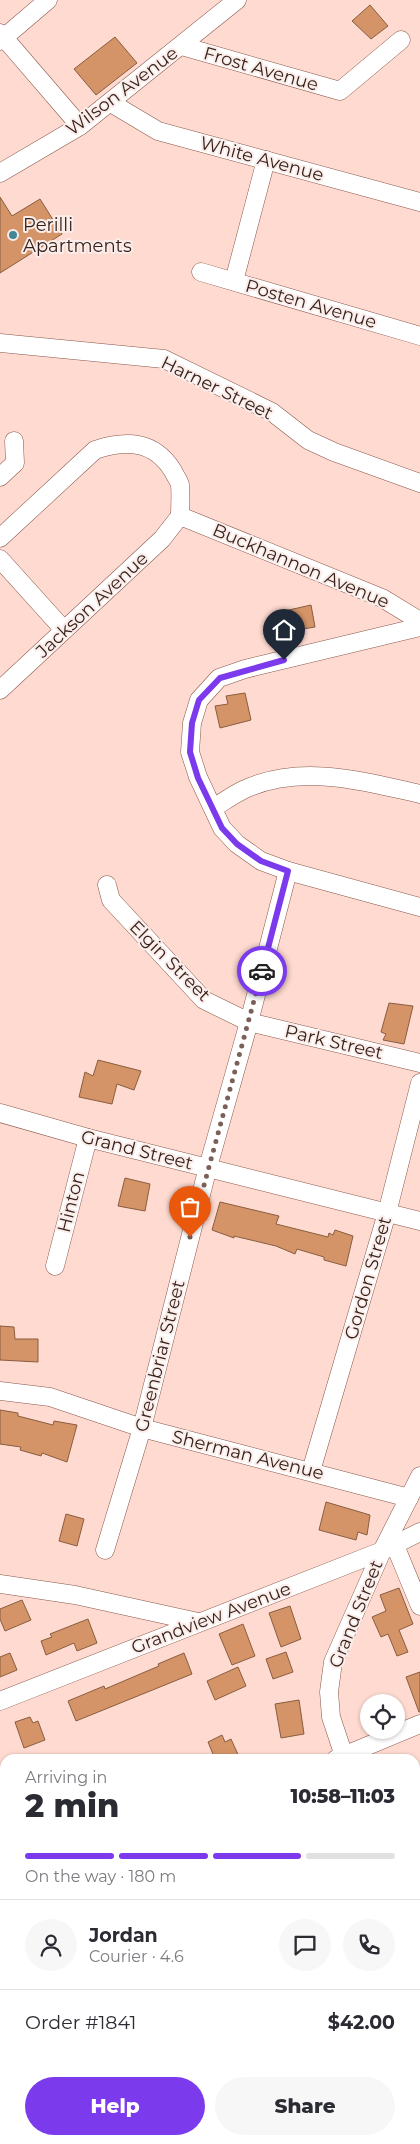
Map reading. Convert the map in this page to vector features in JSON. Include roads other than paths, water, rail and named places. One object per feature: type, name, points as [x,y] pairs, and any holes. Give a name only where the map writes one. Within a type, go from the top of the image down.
[{"type":"street","points":[[48,0],[1,37],[80,126]]},
{"type":"street","name":"Wilson Avenue","points":[[0,173],[80,126],[237,0]]},
{"type":"street","name":"Frost Avenue","points":[[182,46],[340,91],[401,40]]},
{"type":"street","name":"White Avenue","points":[[111,103],[158,131],[420,202]]},
{"type":"street","points":[[234,282],[266,160]]},
{"type":"street","name":"Posten Avenue","points":[[201,272],[420,336]]},
{"type":"street","name":"Harner Street","points":[[0,344],[164,359],[272,412],[308,440],[334,452],[420,483]]},
{"type":"street","points":[[0,452],[14,441],[15,463],[0,477]]},
{"type":"street","points":[[0,538],[95,450],[112,444],[132,443],[156,452],[169,465],[179,483],[180,516]]},
{"type":"street","name":"Buckhannon Avenue","points":[[180,516],[382,598],[420,620]]},
{"type":"street","name":"Jackson Avenue","points":[[0,690],[162,539],[180,516]]},
{"type":"street","points":[[0,559],[64,630]]},
{"type":"street","points":[[420,627],[245,669],[220,678],[199,700],[192,723],[190,752],[198,778],[222,828],[237,844],[261,861],[288,871],[420,906]]},
{"type":"street","points":[[213,808],[244,790],[279,779],[318,775],[353,779],[420,794]]},
{"type":"street","name":"Greenbriar Street","points":[[105,1550],[142,1428],[208,1167],[249,1022],[288,871]]},
{"type":"street","name":"Elgin Street","points":[[107,885],[111,900],[204,1000],[249,1022]]},
{"type":"street","name":"Park Street","points":[[249,1022],[420,1063]]},
{"type":"street","name":"Gordon Street","points":[[311,1471],[388,1213],[420,1083]]},
{"type":"street","name":"Grand Street","points":[[1,1114],[88,1138],[420,1221]]},
{"type":"street","name":"Hinton","points":[[55,1266],[88,1138]]},
{"type":"street","name":"Sherman Avenue","points":[[0,1392],[50,1398],[142,1428],[409,1498]]},
{"type":"street","name":"Grand Street","points":[[340,1754],[331,1717],[329,1692],[333,1662],[420,1476]]},
{"type":"street","name":"Grandview Avenue","points":[[0,1701],[388,1547],[420,1532]]},
{"type":"street","points":[[388,1547],[420,1606]]},
{"type":"street","points":[[0,1584],[75,1595],[198,1622]]},
{"type":"street","points":[[350,1754],[420,1724]]},
{"type":"place","name":"Perilli Apartments","points":[[13,235]]}]
